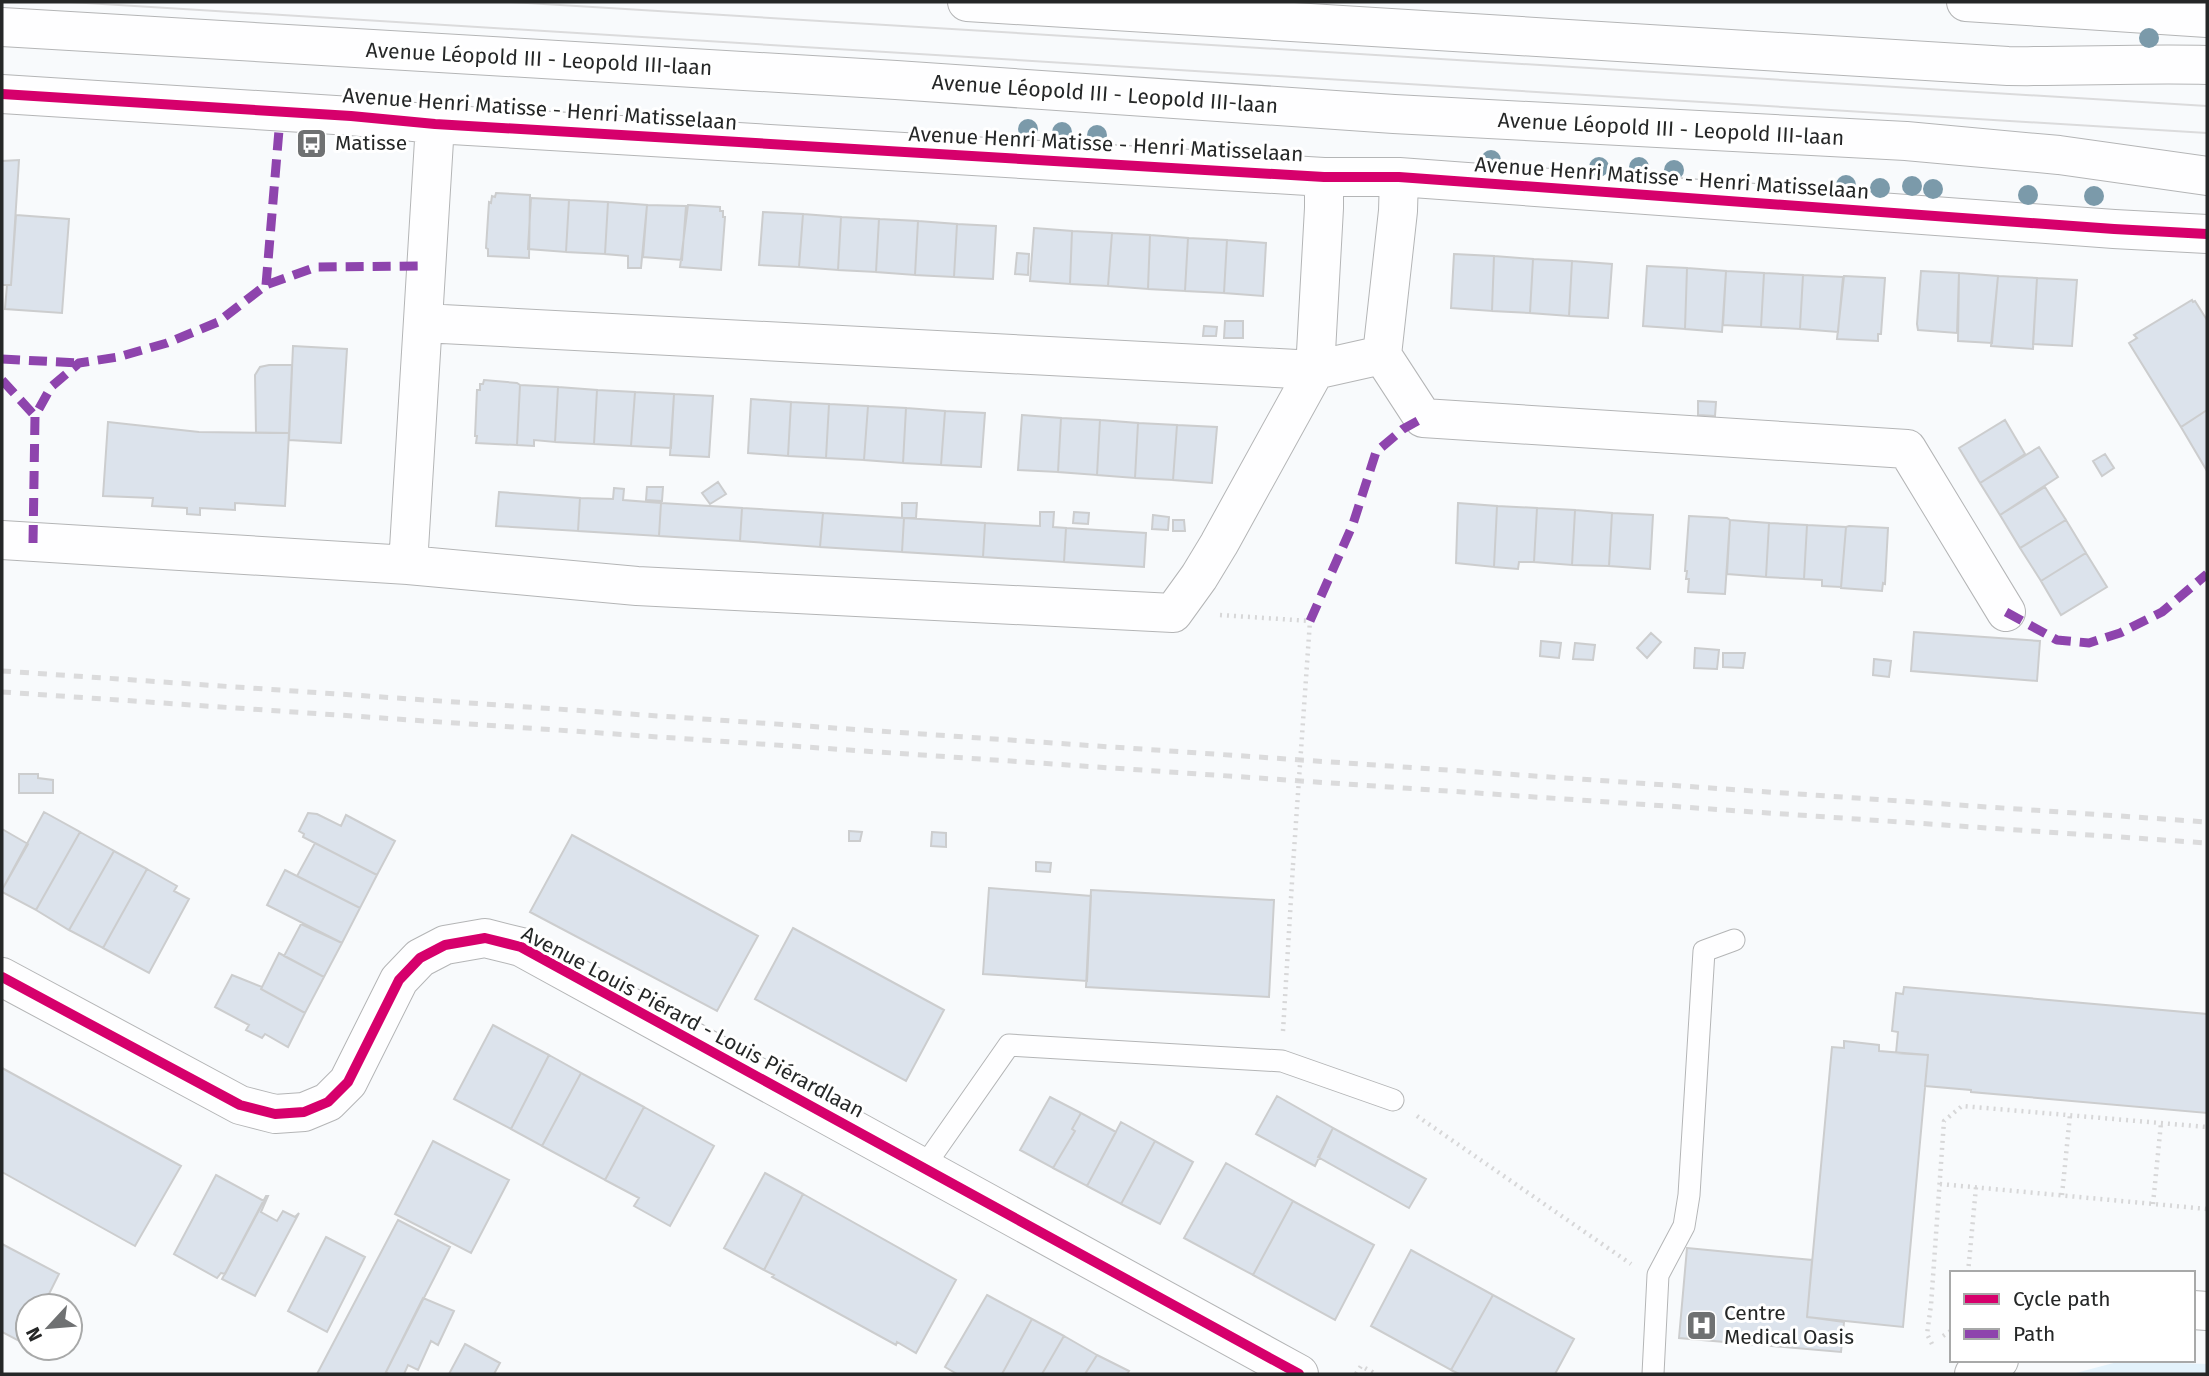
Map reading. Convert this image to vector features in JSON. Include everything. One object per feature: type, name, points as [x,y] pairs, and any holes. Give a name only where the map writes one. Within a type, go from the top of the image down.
[{"type":"street","points":[[967,2],[2008,66],[2072,67],[2142,63],[2207,65]]},
{"type":"street","points":[[1966,2],[2207,18]]},
{"type":"street","name":"Avenue Léopold III - Leopold III-laan","points":[[2,27],[855,78],[1394,114],[1906,141],[2059,155],[2207,176]]},
{"type":"street","name":"Avenue Henri Matisse - Henri Matisselaan","points":[[2,94],[351,116],[435,124],[1324,177],[1399,177],[2207,234]]},
{"type":"street","points":[[408,565],[435,124]]},
{"type":"street","points":[[2,540],[408,565],[637,586],[1173,613],[1219,544],[1315,370],[1324,177]]},
{"type":"street","points":[[1399,177],[1398,211],[1382,355],[1423,418],[1907,449],[2006,612]]},
{"type":"street","points":[[423,323],[1315,370],[1382,355]]},
{"type":"street","name":"Avenue Louis Piérard - Louis Piérardlaan","points":[[2,977],[240,1105],[275,1114],[304,1112],[328,1102],[348,1082],[400,980],[420,958],[445,945],[485,938],[521,947],[1299,1374]]},
{"type":"street","points":[[1974,1374],[1995,1362]]},
{"type":"lane","points":[[1653,1374],[1658,1275],[1684,1226],[1689,1195],[1703,951],[1734,940]]},
{"type":"lane","points":[[923,1168],[1009,1045],[1282,1061],[1393,1100]]},
{"type":"path","points":[[1237,615],[1310,621],[1282,1061]]},
{"type":"path","points":[[1393,1100],[1634,1266],[1658,1275]]},
{"type":"path","points":[[1932,1343],[1927,1334],[1944,1121],[1962,1106],[2207,1127]]},
{"type":"path","points":[[2062,1195],[2070,1115]]},
{"type":"path","points":[[2153,1204],[2161,1124]]},
{"type":"path","points":[[1940,1184],[2207,1209]]},
{"type":"path","points":[[1968,1271],[1976,1187]]},
{"type":"path","points":[[1943,1336],[1950,1331]]},
{"type":"path","points":[[1356,1374],[1361,1366],[1376,1374]]},
{"type":"shaded area","points":[[2117,1362],[2207,1364],[2207,1374],[2072,1374]]},
{"type":"building","points":[[19,160],[11,285],[2,285],[2,161]]},
{"type":"building","points":[[496,193],[530,195],[529,258],[488,256],[486,248],[489,202],[491,203],[492,196],[495,197]]},
{"type":"building","points":[[531,198],[569,200],[566,252],[528,249]]},
{"type":"building","points":[[569,200],[608,202],[605,254],[566,252]]},
{"type":"building","points":[[608,202],[647,205],[641,268],[628,268],[628,256],[605,254]]},
{"type":"building","points":[[647,205],[686,206],[682,260],[643,257]]},
{"type":"building","points":[[688,205],[720,207],[720,211],[723,211],[725,217],[721,270],[680,267]]},
{"type":"building","points":[[763,212],[803,214],[799,267],[759,265]]},
{"type":"building","points":[[803,214],[841,217],[838,270],[799,267]]},
{"type":"building","points":[[16,215],[69,219],[62,313],[5,309],[7,285],[11,285]]},
{"type":"building","points":[[841,217],[879,219],[876,272],[838,270]]},
{"type":"building","points":[[879,219],[918,221],[915,275],[876,272]]},
{"type":"building","points":[[918,221],[957,224],[954,277],[915,275]]},
{"type":"building","points":[[957,224],[996,226],[993,279],[954,277]]},
{"type":"building","points":[[1034,228],[1072,231],[1070,284],[1030,281]]},
{"type":"building","points":[[1072,231],[1112,233],[1108,286],[1070,284]]},
{"type":"building","points":[[1112,233],[1150,235],[1148,289],[1108,286]]},
{"type":"building","points":[[1150,235],[1188,238],[1185,291],[1148,289]]},
{"type":"building","points":[[1188,238],[1227,240],[1224,293],[1185,291]]},
{"type":"building","points":[[1227,240],[1266,243],[1263,296],[1224,293]]},
{"type":"building","points":[[1017,253],[1029,254],[1028,275],[1015,274]]},
{"type":"building","points":[[1454,254],[1494,256],[1492,311],[1451,308]]},
{"type":"building","points":[[1494,256],[1533,259],[1530,313],[1492,311]]},
{"type":"building","points":[[1533,259],[1572,261],[1569,316],[1530,313]]},
{"type":"building","points":[[1572,261],[1612,264],[1608,318],[1569,316]]},
{"type":"building","points":[[1647,266],[1687,268],[1685,329],[1643,326]]},
{"type":"building","points":[[1687,268],[1726,271],[1722,332],[1685,329]]},
{"type":"building","points":[[1726,271],[1764,273],[1761,327],[1723,325]]},
{"type":"building","points":[[1921,271],[1959,273],[1957,333],[1918,330]]},
{"type":"building","points":[[1764,273],[1803,275],[1800,329],[1761,327]]},
{"type":"building","points":[[1959,273],[1998,276],[1992,343],[1958,341]]},
{"type":"building","points":[[1803,275],[1843,277],[1838,332],[1800,329]]},
{"type":"building","points":[[1844,276],[1885,278],[1881,334],[1878,334],[1878,341],[1837,339]]},
{"type":"building","points":[[1998,276],[2037,278],[2033,349],[1991,346]]},
{"type":"building","points":[[2037,278],[2077,280],[2072,346],[2033,344]]},
{"type":"building","points":[[2192,300],[2207,320],[2207,410],[2181,427],[2129,343],[2137,338],[2134,335]]},
{"type":"building","points":[[1225,321],[1243,321],[1243,338],[1224,338]]},
{"type":"building","points":[[1204,326],[1217,327],[1216,336],[1203,336]]},
{"type":"building","points":[[293,346],[347,349],[341,443],[289,440]]},
{"type":"building","points":[[292,365],[289,433],[256,433],[255,375],[260,367]]},
{"type":"building","points":[[484,380],[520,385],[517,445],[476,443],[477,390],[480,390],[480,384],[483,384]]},
{"type":"building","points":[[520,385],[558,387],[555,442],[534,440],[534,446],[517,445]]},
{"type":"building","points":[[558,387],[597,390],[594,444],[555,442]]},
{"type":"building","points":[[597,390],[635,392],[631,446],[594,444]]},
{"type":"building","points":[[635,392],[674,394],[671,448],[631,446]]},
{"type":"building","points":[[674,394],[713,396],[709,457],[670,455]]},
{"type":"building","points":[[751,399],[791,402],[788,456],[748,453]]},
{"type":"building","points":[[1698,401],[1716,402],[1715,416],[1698,415]]},
{"type":"building","points":[[791,402],[829,404],[826,458],[788,456]]},
{"type":"building","points":[[829,404],[868,406],[864,460],[826,458]]},
{"type":"building","points":[[868,406],[906,408],[903,463],[864,460]]},
{"type":"building","points":[[906,408],[945,411],[941,465],[903,463]]},
{"type":"building","points":[[2207,410],[2207,471],[2181,427]]},
{"type":"building","points":[[945,411],[985,413],[981,467],[941,465]]},
{"type":"building","points":[[1022,415],[1061,418],[1058,472],[1018,470]]},
{"type":"building","points":[[1061,418],[1100,420],[1097,475],[1058,472]]},
{"type":"building","points":[[1100,420],[1138,423],[1135,478],[1097,475]]},
{"type":"building","points":[[2005,420],[2025,454],[1980,483],[1959,448]]},
{"type":"building","points":[[108,422],[199,432],[289,433],[285,506],[235,503],[235,510],[200,508],[200,515],[187,514],[187,508],[152,506],[153,498],[103,496]]},
{"type":"building","points":[[1138,423],[1177,425],[1173,480],[1135,478]]},
{"type":"building","points":[[1177,425],[1217,427],[1212,483],[1173,480]]},
{"type":"building","points":[[2039,447],[2058,477],[2000,515],[1980,483]]},
{"type":"building","points":[[2105,454],[2114,468],[2102,476],[2093,461]]},
{"type":"building","points":[[718,482],[726,494],[710,504],[702,493]]},
{"type":"building","points":[[647,487],[663,487],[662,501],[646,500]]},
{"type":"building","points":[[2045,487],[2066,520],[2020,548],[2000,515]]},
{"type":"building","points":[[614,488],[624,489],[623,500],[661,503],[659,536],[578,531],[580,498],[613,499]]},
{"type":"building","points":[[499,492],[580,498],[578,531],[496,526]]},
{"type":"building","points":[[661,503],[742,508],[740,541],[659,536]]},
{"type":"building","points":[[902,503],[917,503],[916,518],[902,518]]},
{"type":"building","points":[[1458,503],[1497,506],[1494,567],[1456,563]]},
{"type":"building","points":[[1497,506],[1537,508],[1534,562],[1519,562],[1518,569],[1494,567]]},
{"type":"building","points":[[742,508],[823,513],[820,547],[740,541]]},
{"type":"building","points":[[1537,508],[1575,510],[1572,565],[1534,562]]},
{"type":"building","points":[[1575,510],[1612,513],[1609,566],[1572,565]]},
{"type":"building","points":[[1040,512],[1054,512],[1053,527],[1066,528],[1064,562],[983,557],[985,523],[1040,526]]},
{"type":"building","points":[[1074,512],[1089,513],[1088,524],[1073,523]]},
{"type":"building","points":[[823,513],[904,518],[902,552],[820,547]]},
{"type":"building","points":[[1612,513],[1653,515],[1650,569],[1609,566]]},
{"type":"building","points":[[1153,515],[1169,517],[1168,530],[1152,529]]},
{"type":"building","points":[[1689,516],[1730,520],[1725,594],[1688,592],[1689,579],[1686,579],[1685,571]]},
{"type":"building","points":[[904,518],[985,523],[983,557],[902,552]]},
{"type":"building","points":[[1173,520],[1184,520],[1185,531],[1173,531]]},
{"type":"building","points":[[1730,520],[1769,523],[1766,577],[1727,574]]},
{"type":"building","points":[[2066,520],[2086,553],[2041,581],[2020,548]]},
{"type":"building","points":[[1769,523],[1807,525],[1804,579],[1766,577]]},
{"type":"building","points":[[1807,525],[1846,527],[1841,587],[1822,586],[1822,580],[1804,579]]},
{"type":"building","points":[[1846,527],[1888,528],[1885,584],[1883,583],[1882,591],[1841,588]]},
{"type":"building","points":[[1066,528],[1146,533],[1144,567],[1064,562]]},
{"type":"building","points":[[2086,553],[2107,587],[2061,615],[2041,581]]},
{"type":"building","points":[[1914,632],[2040,641],[2037,681],[1911,671]]},
{"type":"building","points":[[1651,633],[1661,642],[1647,658],[1637,648]]},
{"type":"building","points":[[1541,641],[1561,643],[1559,658],[1540,656]]},
{"type":"building","points":[[1575,643],[1595,645],[1593,660],[1573,659]]},
{"type":"building","points":[[1695,648],[1719,650],[1717,669],[1694,668]]},
{"type":"building","points":[[1723,653],[1745,653],[1743,668],[1723,667]]},
{"type":"building","points":[[1874,659],[1891,661],[1889,677],[1873,675]]},
{"type":"building","points":[[19,774],[38,774],[38,778],[53,780],[53,793],[19,793]]},
{"type":"building","points":[[44,812],[80,832],[36,910],[2,890]]},
{"type":"building","points":[[308,813],[317,814],[341,826],[346,815],[395,841],[377,875],[303,837],[304,834],[299,831]]},
{"type":"building","points":[[2,829],[28,844],[2,890]]},
{"type":"building","points":[[849,831],[862,832],[860,841],[849,841]]},
{"type":"building","points":[[80,832],[114,851],[69,930],[36,910]]},
{"type":"building","points":[[932,832],[946,833],[946,847],[931,846]]},
{"type":"building","points":[[572,835],[758,936],[717,1011],[530,912]]},
{"type":"building","points":[[315,843],[377,875],[360,908],[297,876]]},
{"type":"building","points":[[114,851],[147,869],[103,948],[69,930]]},
{"type":"building","points":[[1036,862],[1051,863],[1050,872],[1036,871]]},
{"type":"building","points":[[147,869],[177,886],[174,891],[189,899],[149,973],[103,948]]},
{"type":"building","points":[[285,870],[360,908],[342,943],[267,905]]},
{"type":"building","points":[[989,888],[1091,896],[1087,981],[983,974]]},
{"type":"building","points":[[1091,890],[1274,900],[1269,997],[1086,987]]},
{"type":"building","points":[[301,924],[342,943],[324,977],[284,956]]},
{"type":"building","points":[[793,928],[944,1010],[906,1081],[755,999]]},
{"type":"building","points":[[279,953],[324,977],[305,1013],[261,989]]},
{"type":"building","points":[[232,975],[262,987],[261,989],[305,1013],[288,1047],[265,1034],[262,1038],[246,1030],[249,1025],[215,1007]]},
{"type":"building","points":[[1904,987],[2207,1014],[2207,1113],[1925,1086],[1928,1055],[1896,1053],[1898,1032],[1892,1031],[1896,993],[1903,994]]},
{"type":"building","points":[[493,1025],[549,1055],[511,1129],[454,1099]]},
{"type":"building","points":[[1844,1041],[1879,1045],[1879,1051],[1928,1055],[1903,1327],[1807,1317],[1832,1047],[1844,1048]]},
{"type":"building","points":[[549,1055],[581,1073],[542,1146],[511,1129]]},
{"type":"building","points":[[2,1068],[181,1166],[135,1246],[2,1172]]},
{"type":"building","points":[[581,1073],[644,1107],[605,1180],[542,1146]]},
{"type":"building","points":[[1277,1096],[1333,1128],[1315,1166],[1256,1134]]},
{"type":"building","points":[[1050,1097],[1081,1113],[1072,1129],[1075,1131],[1053,1168],[1020,1150]]},
{"type":"building","points":[[644,1107],[714,1146],[670,1226],[634,1206],[639,1198],[605,1180]]},
{"type":"building","points":[[1081,1113],[1116,1132],[1087,1186],[1053,1168],[1075,1131],[1072,1129]]},
{"type":"building","points":[[1121,1122],[1155,1141],[1121,1204],[1087,1186]]},
{"type":"building","points":[[1333,1128],[1426,1179],[1409,1208],[1318,1157]]},
{"type":"building","points":[[433,1141],[509,1180],[471,1253],[395,1214]]},
{"type":"building","points":[[1155,1141],[1193,1162],[1160,1224],[1121,1204]]},
{"type":"building","points":[[1226,1163],[1293,1201],[1253,1275],[1184,1238]]},
{"type":"building","points":[[765,1173],[803,1194],[764,1270],[724,1248]]},
{"type":"building","points":[[216,1175],[264,1201],[225,1274],[221,1273],[217,1278],[174,1254]]},
{"type":"building","points":[[803,1194],[956,1280],[916,1353],[897,1342],[896,1345],[772,1277],[774,1275],[764,1270]]},
{"type":"building","points":[[266,1196],[261,1212],[277,1221],[283,1211],[295,1217],[299,1213],[255,1296],[222,1279]]},
{"type":"building","points":[[1293,1201],[1374,1245],[1335,1320],[1253,1275]]},
{"type":"building","points":[[398,1220],[450,1247],[385,1374],[317,1374]]},
{"type":"building","points":[[326,1237],[365,1257],[327,1332],[288,1311]]},
{"type":"building","points":[[2,1244],[59,1274],[50,1292],[14,1292],[14,1338],[2,1332]]},
{"type":"building","points":[[1687,1248],[1812,1260],[1807,1317],[1844,1322],[1841,1352],[1679,1338]]},
{"type":"building","points":[[1411,1250],[1493,1295],[1451,1370],[1371,1326]]},
{"type":"building","points":[[987,1295],[1032,1319],[1002,1374],[957,1374],[945,1367]]},
{"type":"building","points":[[1493,1295],[1574,1339],[1555,1374],[1459,1374],[1451,1370]]},
{"type":"building","points":[[423,1298],[454,1311],[438,1345],[431,1341],[418,1370],[408,1365],[404,1374],[389,1374],[386,1372]]},
{"type":"building","points":[[1032,1319],[1064,1336],[1042,1374],[1002,1374]]},
{"type":"building","points":[[1064,1336],[1097,1355],[1085,1374],[1042,1374]]},
{"type":"building","points":[[465,1344],[500,1363],[494,1374],[449,1374]]},
{"type":"building","points":[[1097,1355],[1129,1371],[1127,1374],[1085,1374]]},
{"type":"tram line","points":[[70,2],[2207,133]]},
{"type":"tram line","points":[[511,2],[2207,106]]},
{"type":"railway","points":[[2,671],[2207,822]]},
{"type":"railway","points":[[2,692],[2207,843]]},
{"type":"marked path","points":[[266,285],[279,130]]},
{"type":"marked path","points":[[33,543],[35,416],[51,387],[79,363],[118,357],[167,343],[218,322],[266,285],[316,267],[425,266]]},
{"type":"marked path","points":[[2,359],[79,363]]},
{"type":"marked path","points":[[2,380],[35,416]]},
{"type":"marked path","points":[[1310,621],[1353,524],[1376,452],[1403,429],[1423,418]]},
{"type":"marked path","points":[[2006,612],[2057,640],[2089,643],[2120,633],[2162,612],[2207,574]]},
{"type":"cycle path","points":[[2,94],[351,116],[435,124],[1324,177],[1399,177],[2207,234]]},
{"type":"cycle path","points":[[2,977],[240,1105],[275,1114],[304,1112],[328,1102],[348,1082],[399,980],[420,958],[445,945],[485,938],[521,947],[1299,1374]]},
{"type":"place","name":"Matisse","points":[[312,143]]},
{"type":"place","name":"Centre Medical Oasis","points":[[1701,1325]]}]
